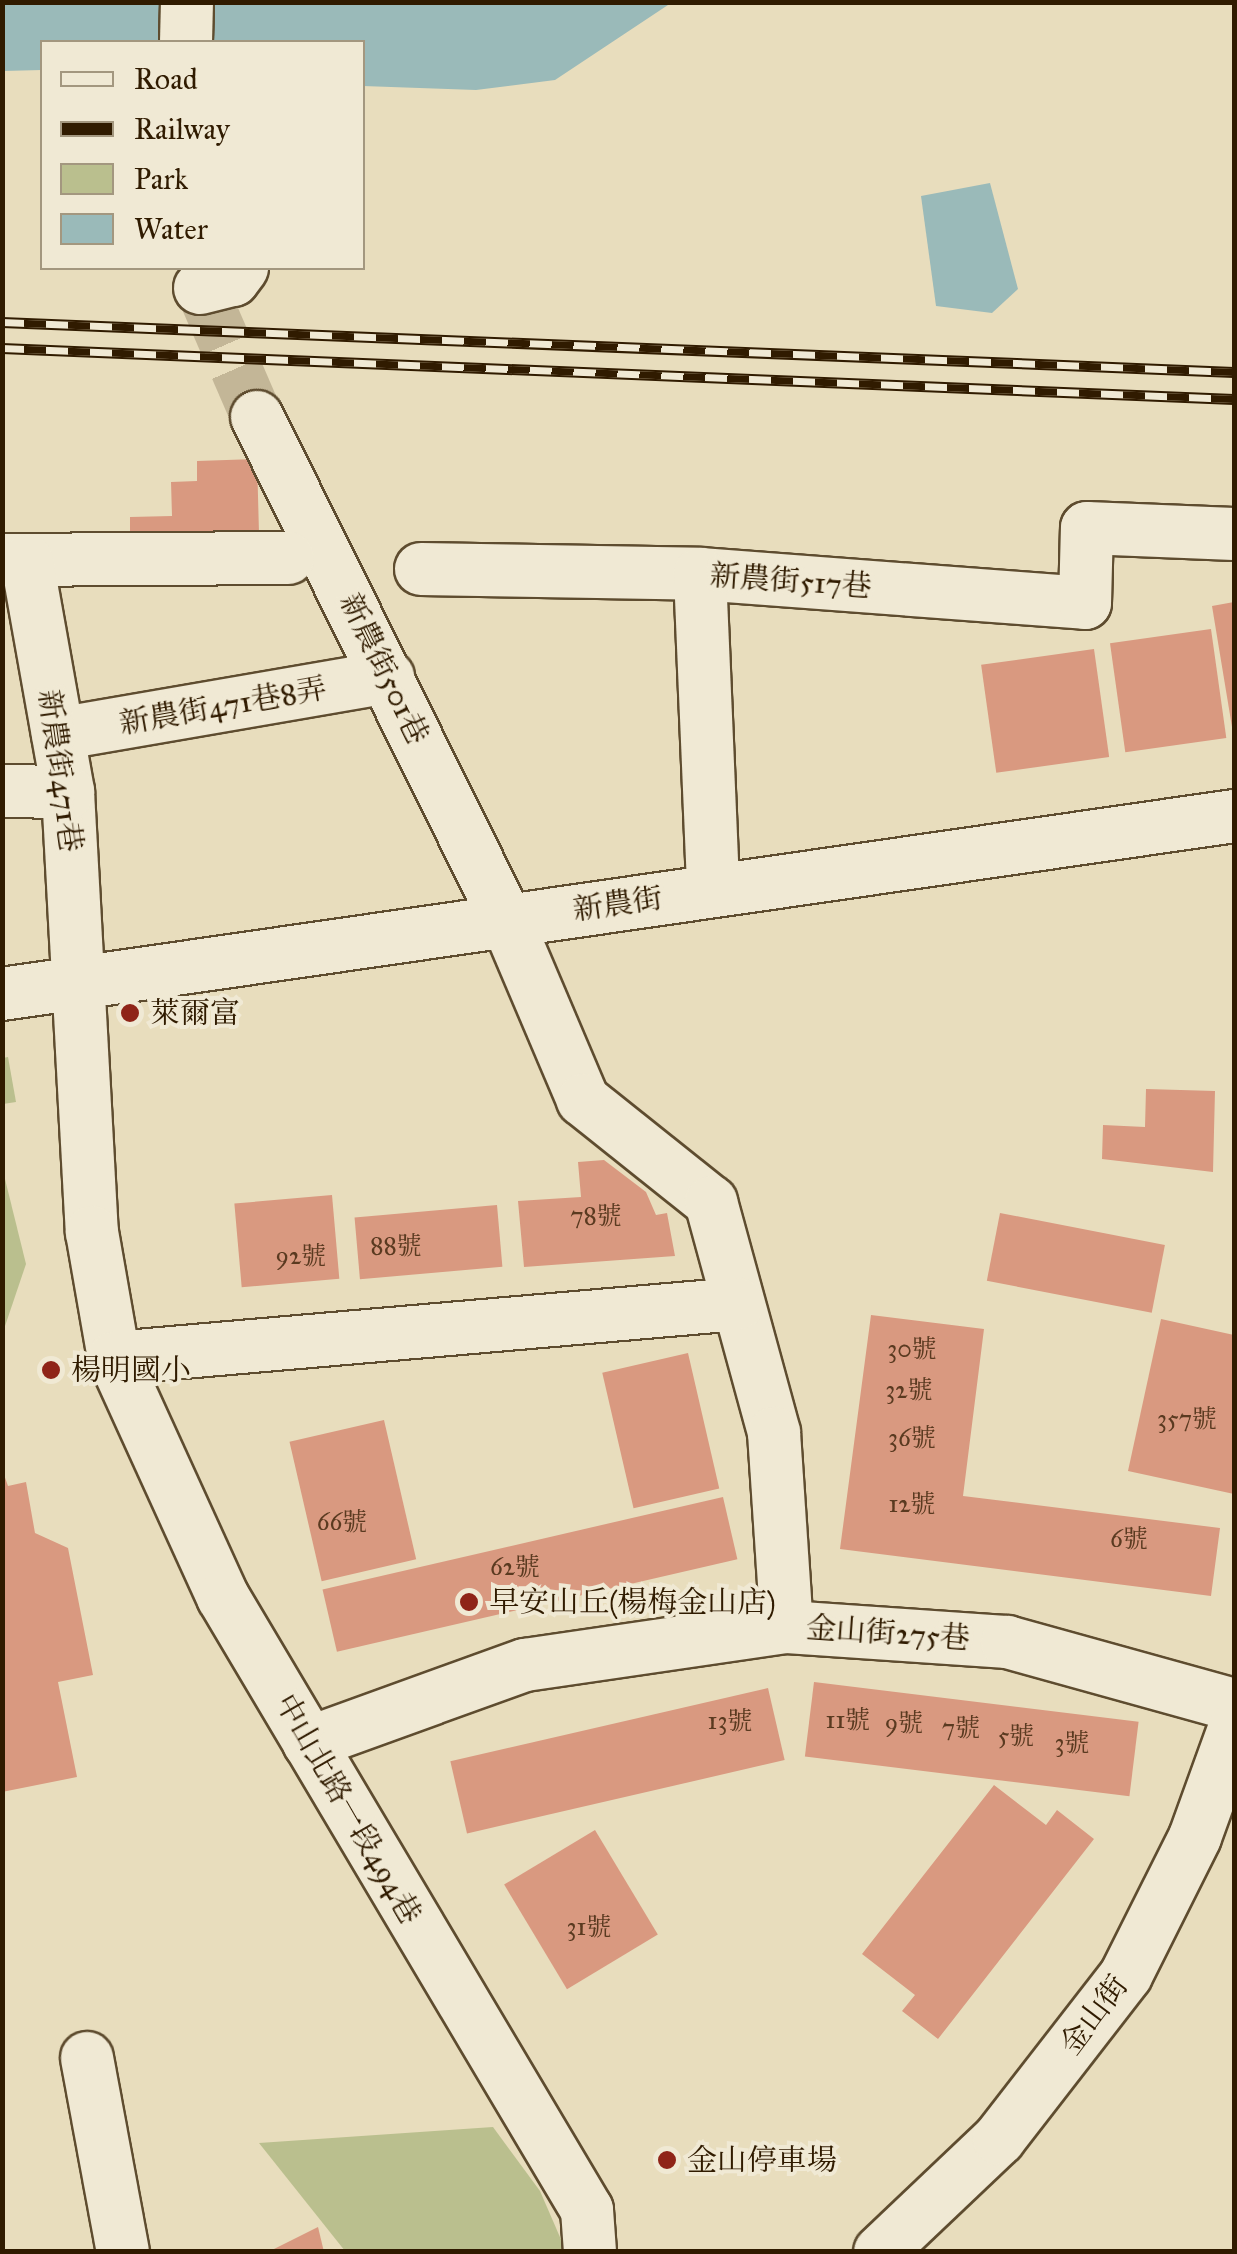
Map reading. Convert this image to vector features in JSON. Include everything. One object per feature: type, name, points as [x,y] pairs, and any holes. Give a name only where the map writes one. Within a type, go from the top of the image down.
[{"type":"street","points":[[186,40],[187,2]]},
{"type":"street","name":"新農街501巷","points":[[258,417],[508,922],[583,1100],[710,1202],[774,1433],[787,1627]]},
{"type":"street","name":"新農街517巷","points":[[421,569],[700,574],[1084,603],[1087,528],[1234,534]]},
{"type":"street","points":[[15,560],[288,558]]},
{"type":"street","name":"新農街471巷","points":[[15,560],[58,734],[68,792],[81,982]]},
{"type":"street","points":[[700,574],[714,890]]},
{"type":"street","name":"新農街471巷8弄","points":[[58,734],[388,678]]},
{"type":"street","points":[[2,790],[68,792]]},
{"type":"street","name":"新農街","points":[[2,994],[1234,816]]},
{"type":"street","name":"中山北路一段494巷","points":[[81,982],[92,1232],[114,1358],[224,1597],[587,2210],[590,2252]]},
{"type":"street","points":[[114,1358],[738,1304]]},
{"type":"street","name":"金山街275巷","points":[[309,1744],[525,1665],[787,1627],[1006,1642],[1234,1705]]},
{"type":"street","name":"金山街","points":[[880,2252],[999,2139],[1126,1975],[1195,1837],[1234,1729]]},
{"type":"street","points":[[87,2058],[123,2252]]},
{"type":"green space","points":[[8,1057],[16,1102],[3,1104],[3,1058]]},
{"type":"green space","points":[[3,1171],[26,1264],[2,1332]]},
{"type":"green space","points":[[493,2127],[540,2191],[566,2251],[345,2251],[259,2143]]},
{"type":"water","points":[[2,3],[671,3],[555,80],[476,90],[365,86],[365,40],[40,40],[40,70],[3,71]]},
{"type":"water","points":[[990,183],[1018,289],[992,313],[936,306],[921,196]]},
{"type":"building","points":[[257,459],[259,533],[130,534],[130,517],[172,516],[171,482],[197,481],[197,461]]},
{"type":"building","points":[[1234,602],[1234,727],[1232,727],[1212,606]]},
{"type":"building","points":[[1211,629],[1226,738],[1125,752],[1110,643]]},
{"type":"building","points":[[1094,649],[1109,757],[996,773],[981,665]]},
{"type":"building","points":[[1146,1089],[1215,1091],[1213,1172],[1102,1159],[1103,1125],[1145,1127]]},
{"type":"building","points":[[604,1160],[646,1192],[656,1215],[667,1213],[675,1256],[524,1267],[518,1201],[581,1197],[578,1162]]},
{"type":"building","points":[[332,1195],[339,1279],[242,1287],[234,1204]]},
{"type":"building","points":[[497,1205],[502,1267],[360,1279],[355,1217]]},
{"type":"building","points":[[1000,1213],[1165,1245],[1152,1313],[987,1281]]},
{"type":"building","points":[[871,1315],[984,1329],[963,1496],[1220,1528],[1211,1596],[840,1549]]},
{"type":"building","points":[[1161,1319],[1234,1335],[1234,1494],[1128,1471]]},
{"type":"building","points":[[688,1353],[719,1488],[634,1508],[602,1373]]},
{"type":"building","points":[[384,1420],[416,1559],[322,1581],[289,1442]]},
{"type":"building","points":[[2,1469],[8,1486],[26,1482],[35,1533],[68,1548],[93,1675],[58,1682],[77,1777],[2,1792]]},
{"type":"building","points":[[723,1497],[737,1559],[337,1652],[323,1589]]},
{"type":"building","points":[[814,1682],[1139,1722],[1129,1796],[805,1756]]},
{"type":"building","points":[[768,1688],[785,1760],[467,1833],[450,1761]]},
{"type":"building","points":[[994,1785],[1046,1825],[1057,1810],[1094,1839],[938,2039],[902,2011],[915,1995],[862,1954]]},
{"type":"building","points":[[595,1830],[658,1935],[567,1989],[504,1885]]},
{"type":"building","points":[[318,2227],[324,2252],[268,2252]]},
{"type":"tunnel","points":[[205,297],[257,417]]},
{"type":"railway","points":[[2,322],[1234,372]]},
{"type":"railway","points":[[2,348],[1234,399]]},
{"type":"place","name":"萊爾富","points":[[130,1013]]},
{"type":"place","name":"楊明國小","points":[[51,1370]]},
{"type":"place","name":"早安山丘(楊梅金山店)","points":[[469,1602]]},
{"type":"place","name":"金山停車場","points":[[667,2160]]}]
